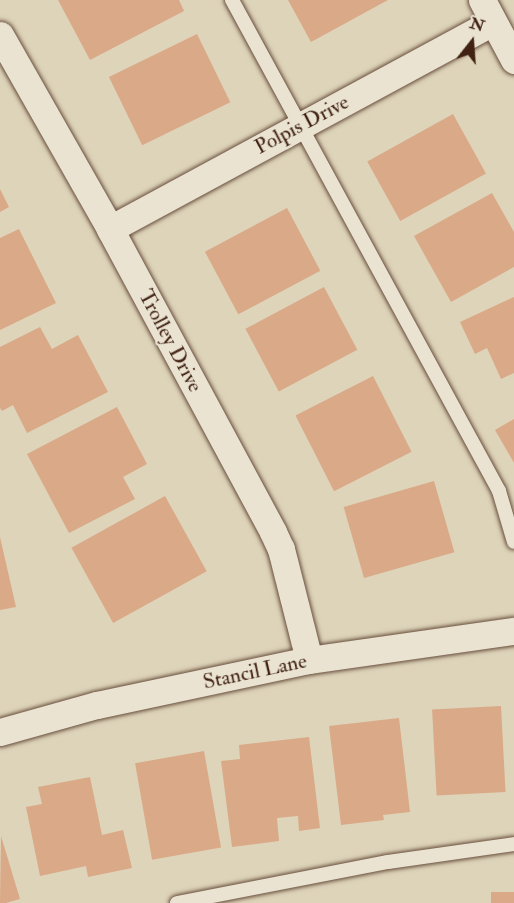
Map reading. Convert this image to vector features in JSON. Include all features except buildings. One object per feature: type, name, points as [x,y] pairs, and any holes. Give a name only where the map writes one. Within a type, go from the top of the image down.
[{"type":"street","name":"Polpis Drive","points":[[110,230],[301,126],[488,11]]},
{"type":"street","points":[[488,11],[514,60]]},
{"type":"street","name":"Trolley Drive","points":[[0,35],[110,230],[281,549],[309,660]]},
{"type":"street","name":"Stancil Lane","points":[[0,732],[97,705],[309,660],[514,631]]},
{"type":"lane","points":[[232,0],[499,491],[514,542]]},
{"type":"lane","points":[[177,903],[388,862],[514,844]]}]
